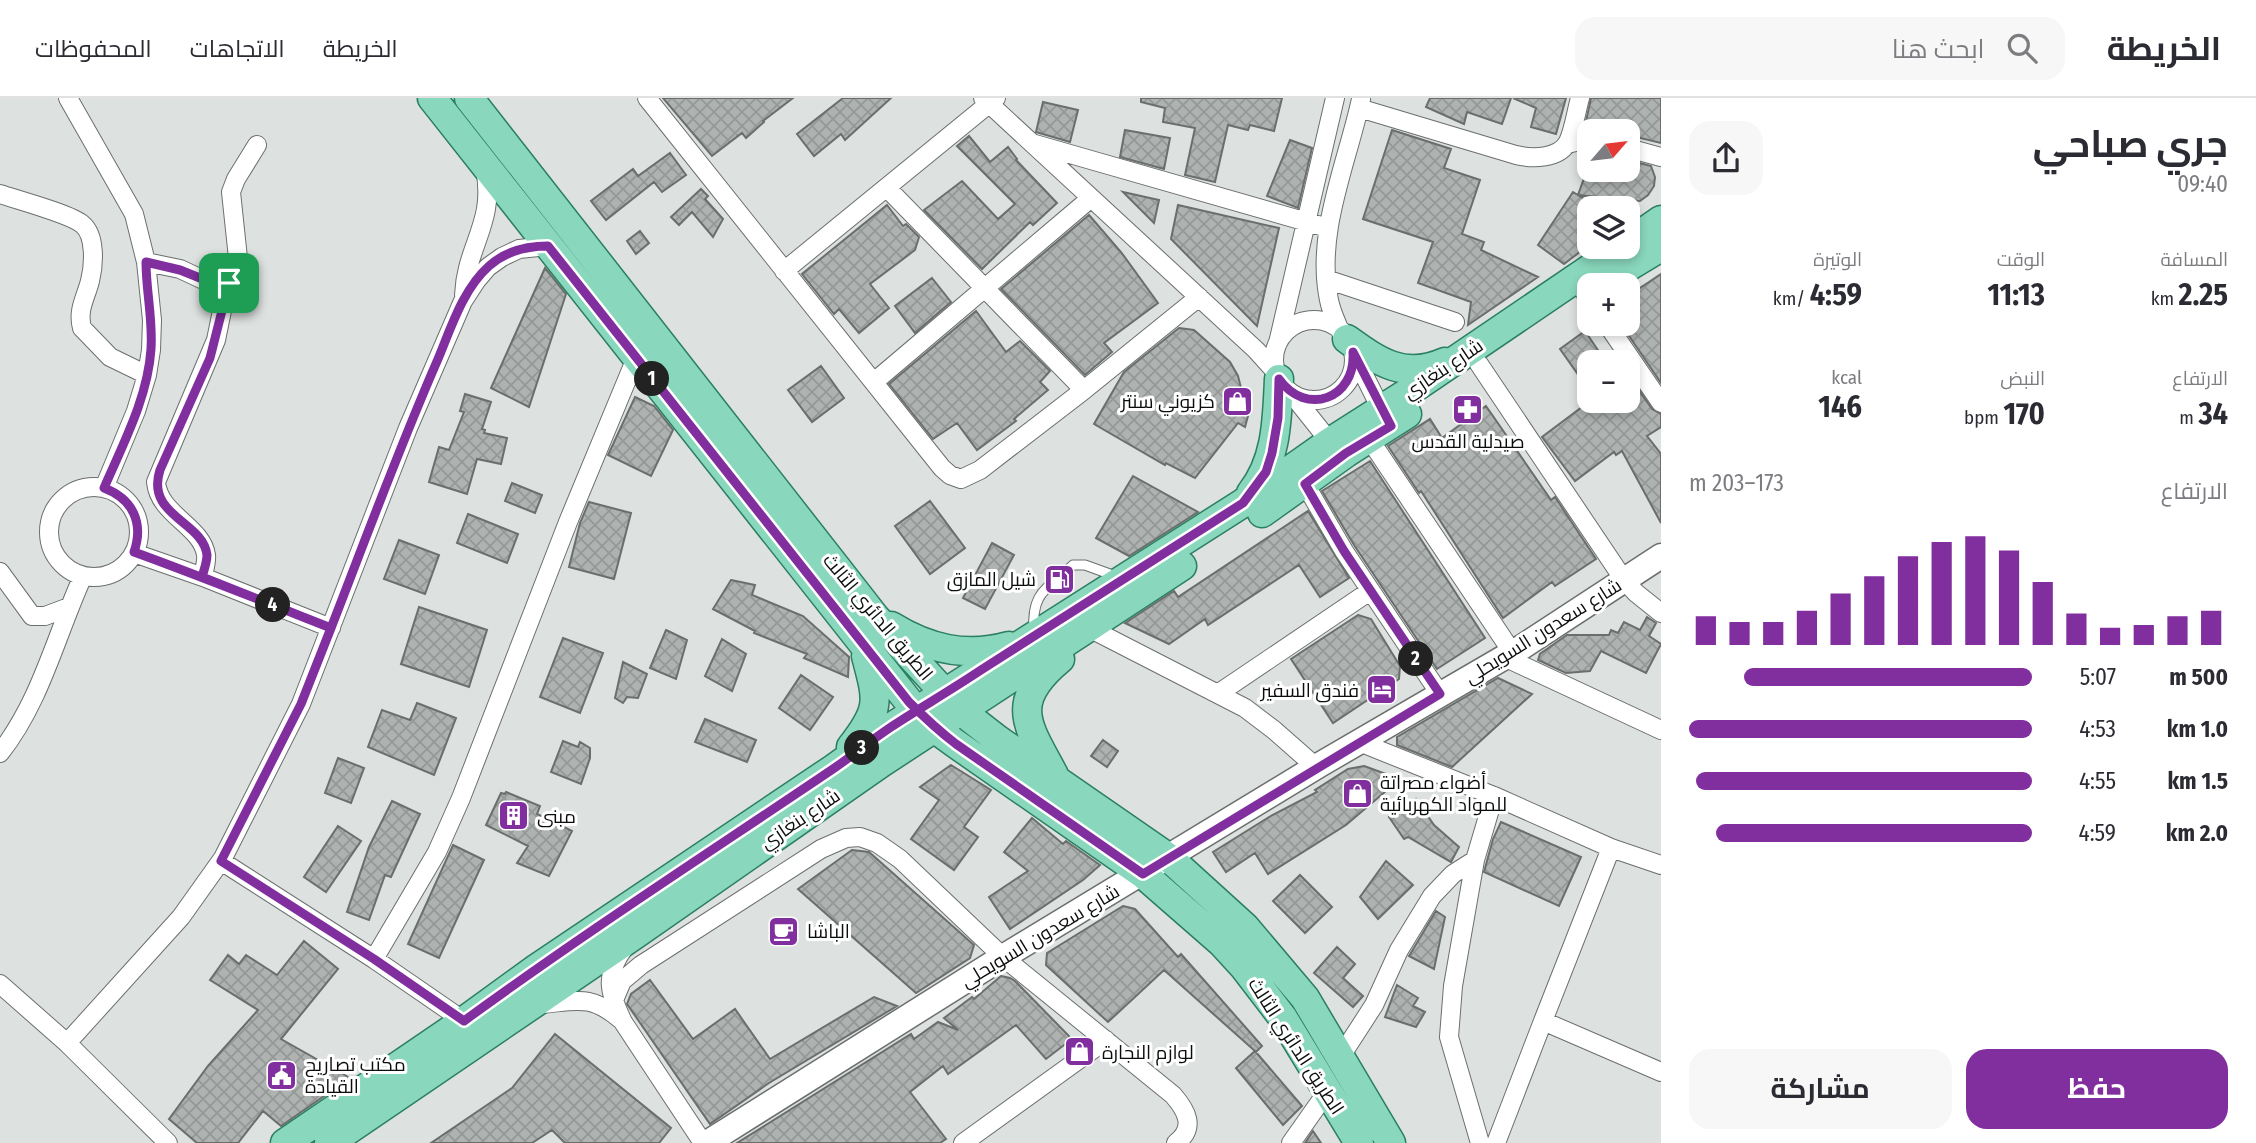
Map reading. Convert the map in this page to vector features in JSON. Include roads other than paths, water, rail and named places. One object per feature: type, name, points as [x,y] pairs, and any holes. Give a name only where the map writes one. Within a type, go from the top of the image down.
[{"type":"main road","name":"الطريق الدائري الثالث","points":[[432,98],[897,689],[926,719],[1143,874],[1222,943],[1283,1018],[1359,1143]]},
{"type":"main road","name":"الطريق الدائري الثالث","points":[[470,98],[876,617],[952,702],[997,739],[1169,858],[1259,941],[1305,998],[1391,1143]]},
{"type":"main road","points":[[1640,235],[1661,220]]},
{"type":"main road","name":"شارع بنغازي","points":[[1620,273],[1661,247]]},
{"type":"main road","name":"شارع بنغازي","points":[[952,702],[1033,638],[1243,503],[1364,434],[1473,358],[1606,259]]},
{"type":"main road","name":"شارع بنغازي","points":[[1473,358],[1577,299]]},
{"type":"main road","points":[[1347,341],[1377,360],[1403,370],[1420,370],[1473,358]]},
{"type":"main road","points":[[1243,503],[1266,472],[1272,453],[1282,381]]},
{"type":"main road","name":"شارع بنغازي","points":[[329,1143],[633,936],[926,719],[952,702],[1101,622],[1305,484],[1364,434]]},
{"type":"main road","name":"شارع سعدون السويحلي","points":[[705,1143],[1003,957],[1316,767],[1508,655],[1661,556]]},
{"type":"main road","points":[[876,617],[918,641],[957,652],[997,649],[1033,638]]},
{"type":"main road","points":[[1055,778],[1027,724],[1028,704],[1037,683],[1050,667],[1101,622]]},
{"type":"main road","points":[[834,769],[872,717],[875,687],[862,644]]},
{"type":"main road","name":"شارع بنغازي","points":[[285,1143],[537,968],[834,769],[926,719]]},
{"type":"street","points":[[68,98],[134,214],[146,262],[152,320],[147,376],[136,411],[104,488]]},
{"type":"street","points":[[647,98],[942,468],[961,479],[980,470],[1199,297]]},
{"type":"street","points":[[1335,98],[1274,354],[1282,381],[1364,434]]},
{"type":"street","points":[[1567,144],[1580,98]]},
{"type":"street","points":[[784,271],[990,100],[1029,142],[1256,350],[1300,398],[1321,400],[1340,390],[1351,373],[1347,341],[1330,324],[1306,321],[1294,325],[1278,343]]},
{"type":"street","points":[[1577,142],[1537,159],[1527,158],[1360,103],[1328,228],[1326,279],[1329,303],[1347,341],[1364,434],[1508,655],[1661,730]]},
{"type":"street","points":[[1029,142],[1328,228]]},
{"type":"street","points":[[202,577],[207,556],[202,543],[166,506],[159,496],[156,482],[210,358],[238,258],[231,192],[257,145]]},
{"type":"street","points":[[1640,151],[1661,157]]},
{"type":"street","points":[[463,301],[467,273],[489,202],[484,163]]},
{"type":"street","points":[[887,188],[1084,390]]},
{"type":"street","points":[[0,194],[73,219],[84,226],[90,241],[92,267],[81,308],[82,328],[110,357],[147,376]]},
{"type":"street","points":[[874,382],[1091,198]]},
{"type":"street","points":[[67,1043],[181,917],[221,861],[301,704],[408,428],[463,301],[488,267],[502,257],[519,249],[548,246]]},
{"type":"street","points":[[146,262],[180,270],[210,282],[229,283]]},
{"type":"street","points":[[1326,279],[1455,322]]},
{"type":"street","points":[[1615,336],[1661,402]]},
{"type":"street","points":[[374,959],[437,852],[461,798],[568,522],[636,358]]},
{"type":"street","points":[[1473,358],[1625,580],[1636,593],[1661,613]]},
{"type":"street","points":[[1305,484],[1370,591],[1440,694]]},
{"type":"street","points":[[93,487],[104,488],[124,499],[137,518],[139,529],[134,552],[127,562],[107,575],[83,576],[62,564],[55,554],[51,543],[51,520],[55,509],[71,493],[93,487]]},
{"type":"street","points":[[134,552],[331,628]]},
{"type":"street","points":[[0,572],[32,617],[45,616],[69,607]]},
{"type":"street","points":[[0,753],[35,695],[83,576]]},
{"type":"street","points":[[1219,693],[1370,591]]},
{"type":"street","points":[[1101,622],[1245,708],[1316,767]]},
{"type":"street","points":[[1359,742],[1494,796],[1611,848],[1661,866]]},
{"type":"street","points":[[1480,1143],[1449,1037],[1453,986],[1475,860],[1494,796]]},
{"type":"street","points":[[614,1000],[622,981],[641,965],[821,849],[846,838],[860,837],[877,843],[900,859],[1003,957],[1173,1095],[1188,1116],[1188,1129],[1184,1137],[1176,1143]]},
{"type":"street","points":[[1496,1143],[1611,848]]},
{"type":"street","points":[[1341,1056],[1374,1004],[1399,950],[1432,896],[1453,874],[1475,860]]},
{"type":"street","points":[[221,861],[374,959],[464,1021]]},
{"type":"street","points":[[633,936],[613,962],[610,982],[614,1000],[623,1022],[705,1143]]},
{"type":"street","points":[[0,984],[67,1043],[168,1143]]},
{"type":"street","points":[[531,1004],[587,1000],[601,1004],[623,1022]]},
{"type":"street","points":[[1543,1021],[1661,1072]]},
{"type":"street","points":[[963,1143],[1106,1040]]},
{"type":"street","points":[[1291,1143],[1327,1092]]},
{"type":"lane","points":[[1033,638],[1033,611],[1037,598],[1073,565],[1086,565],[1126,580]]},
{"type":"place","name":"كزيوني سنتر","points":[[1238,401]]},
{"type":"place","name":"صيدلية القدس","points":[[1468,410]]},
{"type":"place","name":"شيل المازق","points":[[1059,579]]},
{"type":"place","name":"فندق السفير","points":[[1382,690]]},
{"type":"place","name":"أضواء مصراتة للمواد الكهربائية","points":[[1357,793]]},
{"type":"place","name":"مبنى","points":[[514,816]]},
{"type":"place","name":"الباشا","points":[[784,931]]},
{"type":"place","name":"لوازم النجارة","points":[[1079,1052]]},
{"type":"place","name":"مكتب تصاريح القيادة","points":[[282,1075]]}]
